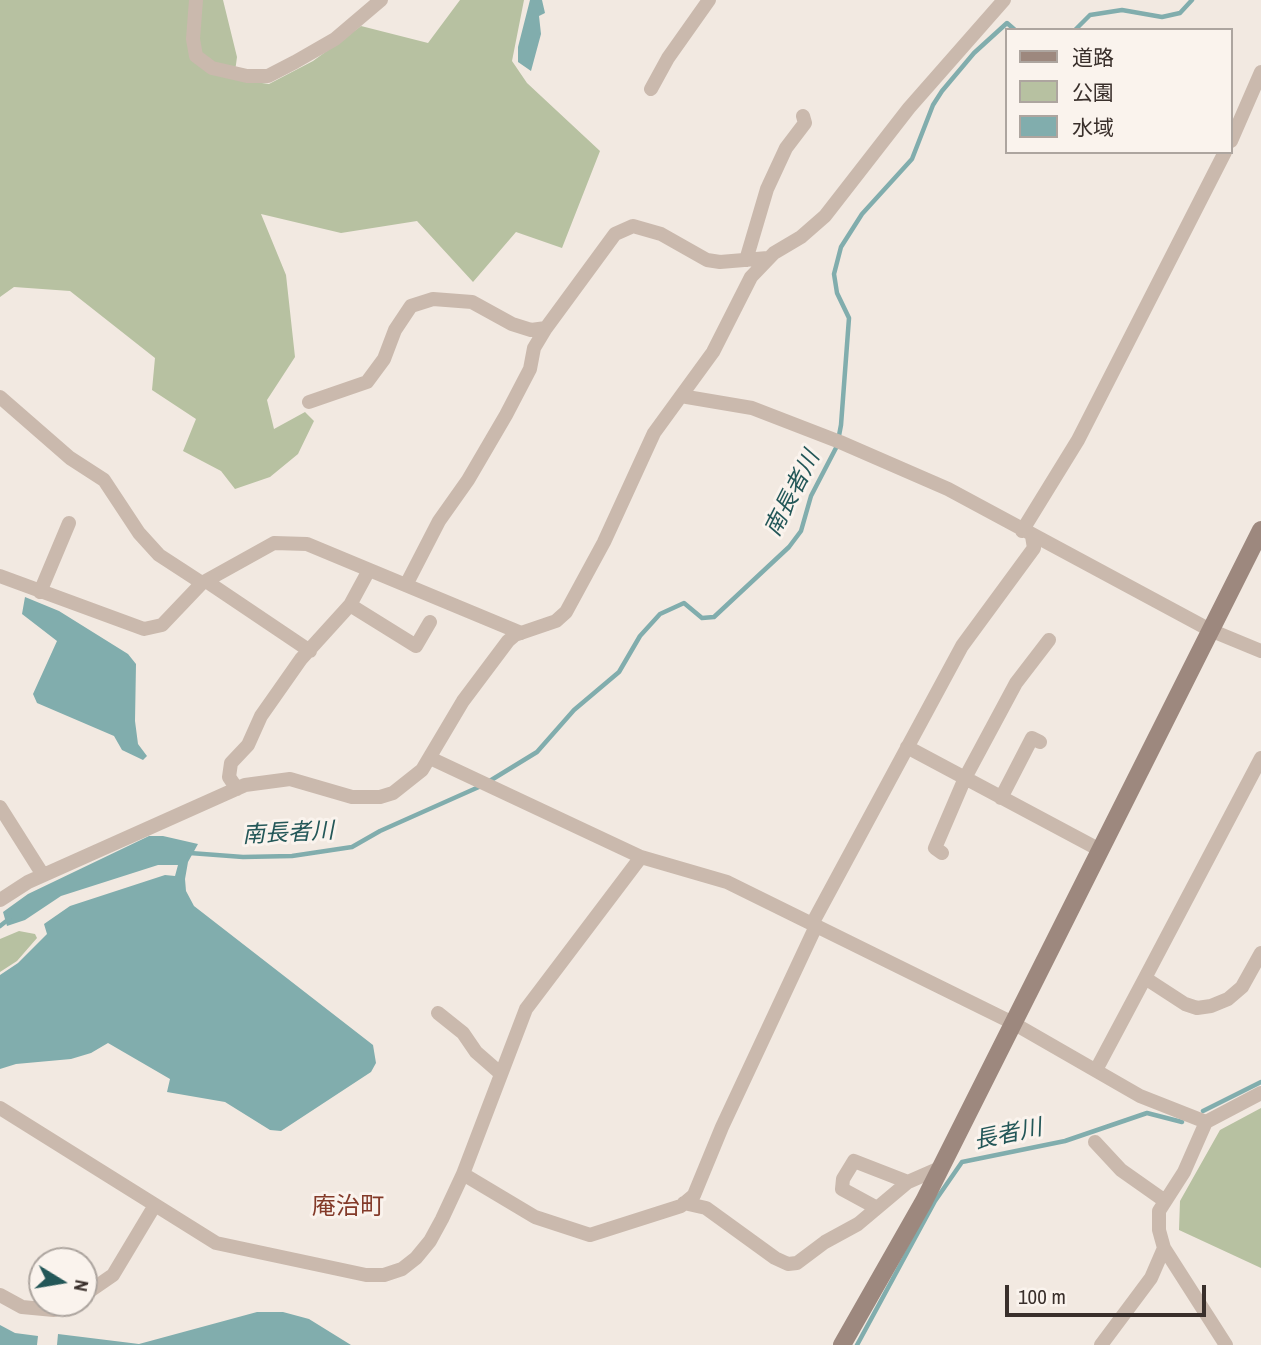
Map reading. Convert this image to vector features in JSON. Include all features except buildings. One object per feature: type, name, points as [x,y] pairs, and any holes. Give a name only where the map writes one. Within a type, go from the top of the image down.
[{"type":"street","points":[[196,0],[193,39],[196,56],[212,68],[247,76],[268,76],[335,39],[382,0]]},
{"type":"street","points":[[651,89],[668,58],[709,0]]},
{"type":"street","points":[[0,900],[43,875],[260,781],[290,779],[352,797],[380,797],[400,787],[422,770],[444,729],[508,641],[521,633],[556,621],[566,612],[604,542],[654,433],[713,352],[751,277],[768,258],[802,237],[825,216],[909,108],[1004,0]]},
{"type":"street","points":[[1233,136],[1261,72]]},
{"type":"street","points":[[746,260],[767,189],[786,148],[805,123],[803,116]]},
{"type":"street","points":[[1027,533],[1078,440],[1224,154]]},
{"type":"street","points":[[406,586],[439,521],[468,480],[506,415],[530,369],[534,348],[615,234],[633,226],[660,234],[707,260],[720,262],[768,258]]},
{"type":"street","points":[[309,402],[367,382],[384,359],[395,330],[411,306],[433,299],[471,302],[512,324],[531,330],[546,328]]},
{"type":"street","points":[[681,396],[752,408],[783,418],[948,489],[1210,630],[1261,651]]},
{"type":"street","points":[[0,397],[70,458],[104,480],[139,533],[159,555],[310,651]]},
{"type":"street","points":[[40,592],[69,523]]},
{"type":"street","points":[[842,1345],[940,1168],[1261,530]]},
{"type":"street","points":[[463,1174],[536,1217],[590,1236],[684,1203],[694,1195],[722,1126],[814,925],[962,646],[1034,548],[1027,533]]},
{"type":"street","points":[[0,576],[144,629],[162,625],[204,582],[274,543],[307,544],[521,633]]},
{"type":"street","points":[[237,789],[229,776],[231,763],[248,745],[261,716],[310,651],[350,605],[369,570]]},
{"type":"street","points":[[350,605],[416,646],[430,622]]},
{"type":"street","points":[[942,853],[935,848],[965,778],[1016,683],[1049,640]]},
{"type":"street","points":[[1001,797],[1032,738],[1040,742]]},
{"type":"street","points":[[907,747],[1100,850]]},
{"type":"street","points":[[430,758],[641,857],[727,882],[1013,1023],[1140,1096],[1206,1122]]},
{"type":"street","points":[[1096,1070],[1261,758]]},
{"type":"street","points":[[0,807],[43,875]]},
{"type":"street","points":[[0,1108],[37,1128],[216,1243],[366,1275],[384,1275],[409,1264],[430,1241],[463,1174],[526,1009],[641,857]]},
{"type":"street","points":[[1145,978],[1185,1004],[1197,1008],[1211,1006],[1228,999],[1242,987],[1261,953]]},
{"type":"street","points":[[438,1013],[463,1033],[477,1052],[500,1073]]},
{"type":"street","points":[[1226,1345],[1164,1248],[1158,1230],[1159,1211],[1184,1172],[1206,1122],[1261,1093]]},
{"type":"street","points":[[1096,1142],[1121,1170],[1165,1201]]},
{"type":"street","points":[[877,1209],[842,1189],[843,1179],[854,1161],[908,1182]]},
{"type":"street","points":[[684,1203],[706,1208],[775,1258],[788,1264],[797,1263],[877,1209],[908,1182],[940,1168]]},
{"type":"street","points":[[98,1285],[113,1275],[155,1205]]},
{"type":"street","points":[[1101,1345],[1151,1278],[1164,1248]]},
{"type":"street","points":[[0,1295],[28,1308]]},
{"type":"green space","points":[[0,0],[223,0],[237,57],[234,79],[269,84],[313,61],[361,26],[428,43],[460,0],[524,0],[512,61],[527,83],[600,151],[562,248],[516,232],[473,282],[417,221],[341,233],[261,214],[286,275],[295,357],[267,400],[274,429],[305,412],[314,421],[298,454],[270,477],[235,489],[221,471],[183,451],[196,419],[152,390],[155,358],[70,291],[14,287],[0,297]]},
{"type":"green space","points":[[19,931],[35,934],[37,938],[17,961],[0,972],[0,939]]},
{"type":"green space","points":[[1261,1108],[1261,1268],[1179,1230],[1180,1201],[1220,1130]]},
{"type":"water","points":[[530,0],[542,0],[545,13],[539,16],[541,34],[531,71],[518,62],[518,47]]},
{"type":"water","points":[[25,597],[59,611],[128,654],[136,664],[135,721],[138,744],[147,756],[143,760],[122,750],[114,736],[37,703],[33,694],[57,641],[22,614]]},
{"type":"water","points":[[149,836],[163,836],[198,844],[188,862],[185,879],[186,891],[194,906],[373,1045],[376,1063],[371,1072],[281,1131],[270,1130],[225,1102],[167,1092],[170,1079],[108,1043],[91,1053],[71,1059],[16,1064],[0,1069],[0,975],[18,963],[47,934],[44,924],[70,906],[165,875],[175,876],[178,865],[158,865],[61,896],[25,920],[7,926],[3,912],[28,894]]},
{"type":"water","points":[[257,1312],[283,1312],[309,1319],[351,1345],[57,1345],[58,1334],[139,1344]]},
{"type":"water","points":[[0,1325],[15,1333],[38,1336],[37,1345],[0,1345]]},
{"type":"waterway","name":"南長者川","points":[[1077,28],[1090,15],[1122,10],[1162,17],[1180,13],[1192,0]]},
{"type":"waterway","name":"南長者川","points":[[488,782],[537,752],[574,710],[619,672],[640,636],[660,614],[684,603],[702,618],[714,617],[789,547],[801,531],[811,496],[837,446],[841,425],[849,318],[837,293],[834,274],[841,247],[862,214],[912,159],[933,105],[942,91],[974,53],[1007,23],[1013,28]]},
{"type":"waterway","name":"南長者川","points":[[190,853],[243,857],[292,856],[352,847],[380,831],[481,786]]},
{"type":"waterway","points":[[0,926],[9,919]]},
{"type":"waterway","name":"長者川","points":[[1203,1111],[1261,1082]]},
{"type":"waterway","name":"長者川","points":[[857,1345],[935,1201],[962,1162],[1065,1141],[1147,1113],[1182,1122]]},
{"type":"district","name":"庵治町","points":[[348,1208]]}]
